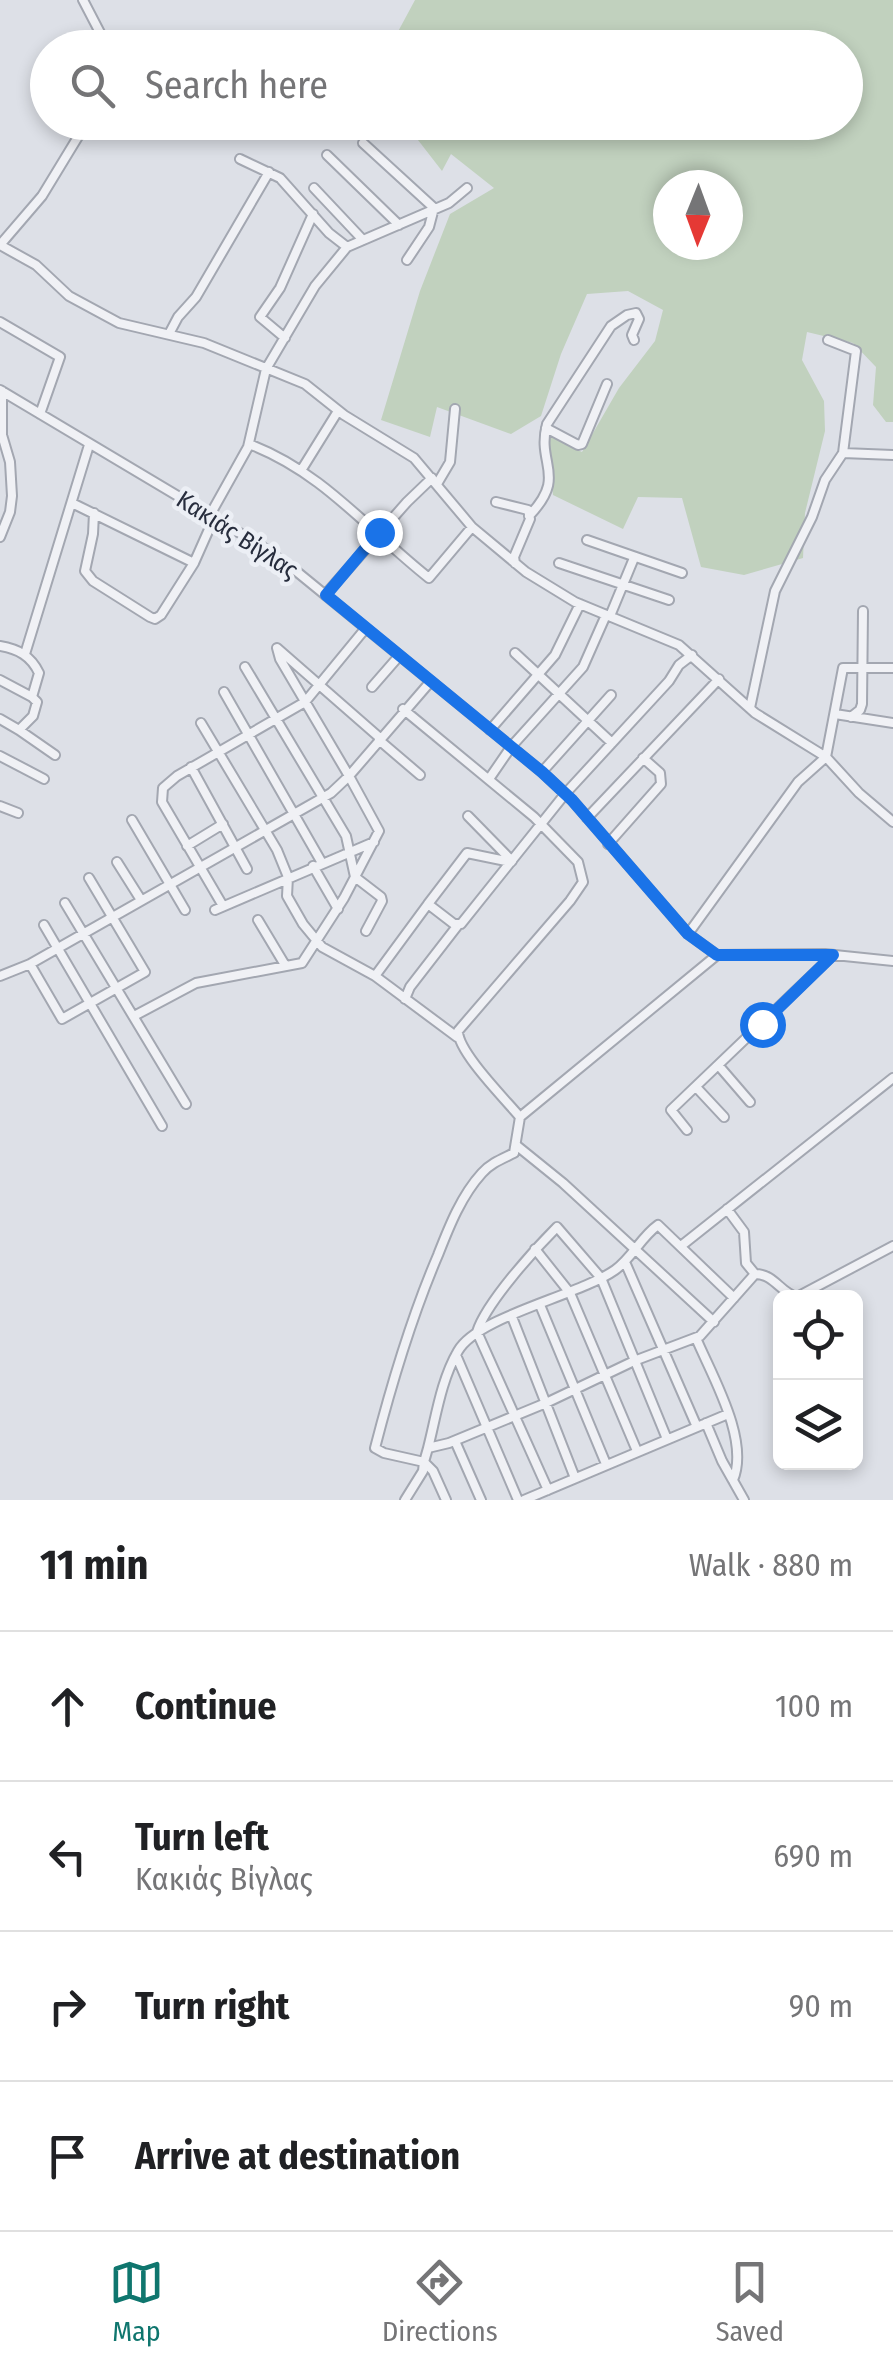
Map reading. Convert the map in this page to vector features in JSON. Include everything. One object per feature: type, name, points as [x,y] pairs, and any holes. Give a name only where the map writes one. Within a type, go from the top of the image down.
[{"type":"street","points":[[83,0],[97,30]]},
{"type":"street","points":[[76,140],[42,196],[0,245],[28,260],[69,296],[104,316],[128,326],[204,343],[305,384],[338,411],[414,458],[472,528],[515,563],[580,604],[679,644],[750,708],[826,758],[893,822]]},
{"type":"street","points":[[363,143],[434,208]]},
{"type":"street","points":[[327,155],[400,225]]},
{"type":"street","points":[[240,159],[269,172],[291,188],[328,233],[347,247]]},
{"type":"street","points":[[170,334],[269,172]]},
{"type":"street","points":[[314,188],[363,240]]},
{"type":"street","points":[[94,514],[86,571],[93,581],[155,619],[194,563],[249,444],[266,369],[316,286],[347,247],[455,200],[467,188]]},
{"type":"street","points":[[406,260],[429,227],[434,208]]},
{"type":"street","points":[[285,338],[260,317],[280,288],[313,214]]},
{"type":"street","points":[[515,563],[529,516],[549,490],[550,467],[543,438],[546,428],[611,326],[636,313],[639,319],[632,335],[634,340]]},
{"type":"street","points":[[0,322],[60,357],[40,414]]},
{"type":"street","points":[[750,708],[776,591],[826,480],[843,453],[856,351],[828,340]]},
{"type":"street","points":[[546,428],[582,444],[608,384]]},
{"type":"street","points":[[0,537],[12,496],[10,462],[2,435],[1,390]]},
{"type":"street","name":"Κακιάς Βίγλας","points":[[1,390],[260,545],[326,595],[542,772],[688,934],[717,955]]},
{"type":"street","points":[[326,595],[379,532],[450,462],[454,409]]},
{"type":"street","points":[[302,469],[338,411]]},
{"type":"street","points":[[25,654],[89,444]]},
{"type":"street","points":[[249,444],[302,469],[428,578],[472,528]]},
{"type":"street","points":[[843,453],[893,454]]},
{"type":"street","points":[[496,502],[528,510],[529,516]]},
{"type":"street","points":[[72,503],[194,563]]},
{"type":"street","points":[[587,540],[682,573]]},
{"type":"street","points":[[489,779],[511,747],[583,667],[634,558]]},
{"type":"street","points":[[558,563],[669,600]]},
{"type":"street","points":[[490,730],[555,655],[580,604]]},
{"type":"street","points":[[851,717],[862,704],[863,611]]},
{"type":"street","points":[[365,629],[306,702],[168,782],[162,802],[219,908],[374,842]]},
{"type":"street","points":[[0,646],[25,654],[39,673],[32,697]]},
{"type":"street","points":[[134,1016],[196,983],[302,962],[338,908],[379,831],[277,648],[420,776]]},
{"type":"street","points":[[515,653],[612,743]]},
{"type":"street","points":[[405,1000],[410,987],[458,925],[565,794],[692,654]]},
{"type":"street","points":[[372,686],[398,656]]},
{"type":"street","points":[[245,667],[346,836],[355,876],[381,896],[366,930]]},
{"type":"street","points":[[688,934],[798,782],[826,758],[843,668],[893,668]]},
{"type":"street","points":[[587,818],[719,679]]},
{"type":"street","points":[[0,680],[37,702],[33,716],[19,730]]},
{"type":"street","points":[[0,976],[30,964],[322,798],[350,776],[430,681]]},
{"type":"street","points":[[224,692],[293,814],[338,908]]},
{"type":"street","points":[[542,772],[611,694]]},
{"type":"street","points":[[404,710],[541,824],[578,862],[582,886],[458,1031],[457,1038]]},
{"type":"street","points":[[835,714],[893,724]]},
{"type":"street","points":[[0,719],[55,755]]},
{"type":"street","points":[[201,723],[264,830],[288,877],[287,896],[317,943],[374,976],[457,1038],[520,1117]]},
{"type":"street","points":[[0,756],[44,778]]},
{"type":"street","points":[[608,844],[661,784],[660,774],[643,758]]},
{"type":"street","points":[[192,767],[247,870]]},
{"type":"street","points":[[0,806],[18,813]]},
{"type":"street","points":[[468,816],[511,861]]},
{"type":"street","points":[[132,820],[185,910]]},
{"type":"street","points":[[187,846],[223,824]]},
{"type":"street","points":[[374,976],[467,853],[511,861]]},
{"type":"street","points":[[117,862],[141,900]]},
{"type":"street","points":[[30,964],[62,1019],[144,972],[89,878]]},
{"type":"street","points":[[65,903],[186,1104]]},
{"type":"street","points":[[428,904],[458,925]]},
{"type":"street","points":[[258,920],[285,965]]},
{"type":"street","points":[[44,924],[162,1126]]},
{"type":"street","points":[[446,1500],[433,1471],[424,1462],[375,1448],[416,1307],[467,1193],[493,1163],[514,1152],[520,1117],[717,955],[833,955],[893,961]]},
{"type":"street","points":[[687,1130],[671,1110],[833,955]]},
{"type":"street","points":[[719,1066],[750,1102]]},
{"type":"street","points":[[681,1246],[893,1078]]},
{"type":"street","points":[[696,1088],[724,1117]]},
{"type":"street","points":[[516,1145],[714,1322]]},
{"type":"street","points":[[726,1209],[744,1232],[746,1263],[755,1274],[772,1278],[788,1295],[797,1297],[893,1246]]},
{"type":"street","points":[[405,1500],[423,1470],[449,1369],[460,1347],[477,1332],[601,1278],[624,1262],[658,1224],[734,1298]]},
{"type":"street","points":[[548,1490],[477,1332],[481,1321],[535,1249],[558,1227],[601,1278],[668,1439]]},
{"type":"street","points":[[535,1249],[570,1293],[637,1452]]},
{"type":"street","points":[[624,1262],[702,1425],[744,1500]]},
{"type":"street","points":[[428,1448],[455,1441],[696,1338],[755,1274]]},
{"type":"street","points":[[540,1305],[606,1464]]},
{"type":"street","points":[[512,1317],[576,1478]]},
{"type":"street","points":[[696,1338],[739,1450],[734,1480]]},
{"type":"street","points":[[456,1356],[521,1500],[728,1414]]},
{"type":"street","points":[[455,1441],[481,1500]]},
{"type":"green space","points":[[415,0],[893,0],[893,422],[886,422],[873,405],[876,367],[853,343],[807,332],[802,360],[824,401],[825,431],[805,513],[803,558],[744,575],[701,567],[682,498],[638,497],[623,529],[553,495],[547,435],[582,452],[619,388],[655,341],[663,310],[628,291],[587,294],[561,354],[541,416],[511,434],[437,407],[430,437],[381,420],[420,291],[450,214],[494,188],[451,154],[442,171],[418,140],[863,140],[863,30],[399,30]]},
{"type":"route","points":[[379,532],[326,595],[572,800],[688,934],[717,955],[833,955],[762,1024]]}]
